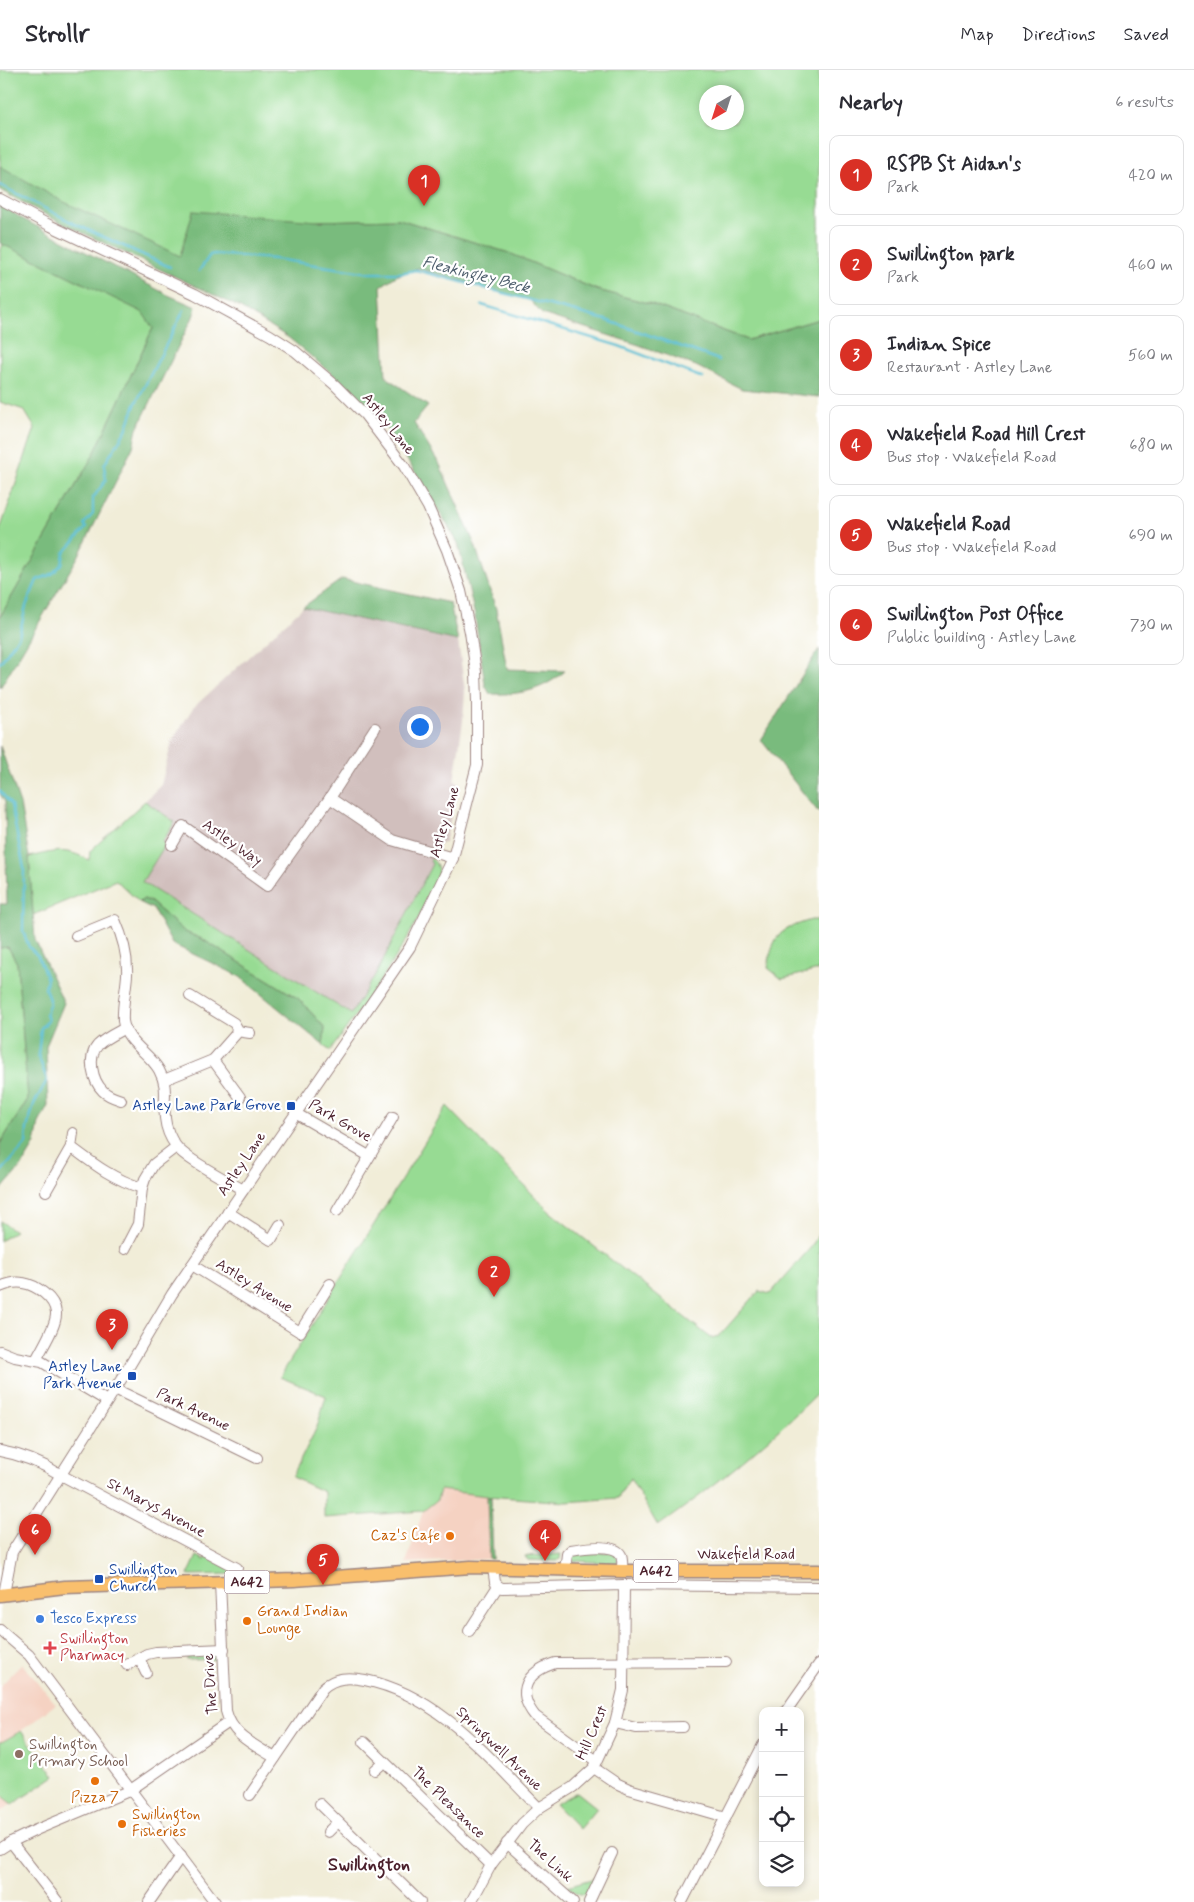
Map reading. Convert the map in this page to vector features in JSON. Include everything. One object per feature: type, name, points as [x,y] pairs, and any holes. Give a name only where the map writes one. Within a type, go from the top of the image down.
[{"type":"main road","name":"Wakefield Road","points":[[2,1595],[65,1587],[220,1582],[244,1574],[294,1580],[438,1568],[622,1571],[819,1571]]},
{"type":"street","name":"Astley Lane","points":[[0,199],[51,226],[204,298],[270,335],[295,352],[335,385],[365,415],[404,466],[428,507],[447,550],[461,591],[476,672],[477,765],[453,858],[410,947],[172,1294],[115,1389],[12,1552],[4,1568],[2,1595]]},
{"type":"street","name":"Astley Way","points":[[172,845],[183,826],[267,886],[330,798],[375,728]]},
{"type":"street","points":[[330,798],[392,840],[453,858]]},
{"type":"street","points":[[76,936],[118,919],[126,954],[127,974],[123,1014],[125,1028],[131,1040],[153,1062],[164,1080],[166,1090],[165,1117],[168,1131],[176,1147],[188,1157],[243,1190]]},
{"type":"street","points":[[164,1080],[213,1060],[235,1036],[237,1031],[234,1023],[190,996]]},
{"type":"street","points":[[121,1100],[107,1094],[100,1087],[91,1066],[91,1059],[97,1046],[125,1028]]},
{"type":"street","points":[[237,1031],[250,1033]]},
{"type":"street","points":[[213,1060],[240,1097]]},
{"type":"street","name":"Park Grove","points":[[295,1113],[369,1156]]},
{"type":"street","name":"Park Grove","points":[[337,1212],[393,1117]]},
{"type":"street","points":[[46,1191],[71,1147],[73,1133]]},
{"type":"street","points":[[71,1147],[106,1173],[125,1183],[142,1188]]},
{"type":"street","points":[[125,1249],[138,1224],[142,1188],[154,1164],[176,1147]]},
{"type":"street","points":[[228,1212],[270,1240],[280,1225]]},
{"type":"street","name":"Astley Avenue","points":[[192,1265],[300,1332],[330,1284]]},
{"type":"street","points":[[0,1288],[15,1282],[29,1284],[44,1294],[55,1307],[56,1318],[36,1360]]},
{"type":"street","points":[[0,1351],[19,1358],[36,1360],[107,1401]]},
{"type":"street","name":"Park Avenue","points":[[115,1389],[257,1458]]},
{"type":"street","name":"St Marys Avenue","points":[[0,1451],[29,1458],[44,1465],[244,1574]]},
{"type":"street","points":[[565,1570],[567,1554],[570,1550],[611,1547],[620,1554],[622,1571]]},
{"type":"street","points":[[469,1632],[498,1586],[495,1582],[493,1568]]},
{"type":"street","name":"The Drive","points":[[0,1849],[11,1842],[130,1791],[229,1722],[226,1711],[220,1582]]},
{"type":"street","name":"Wakefield Road","points":[[498,1586],[502,1588],[624,1586],[819,1588]]},
{"type":"street","name":"Hill Crest","points":[[471,1902],[491,1866],[522,1824],[539,1808],[573,1787],[595,1765],[615,1723],[623,1690],[624,1586]]},
{"type":"street","points":[[0,1630],[29,1656],[215,1902]]},
{"type":"street","points":[[127,1664],[156,1652],[224,1648]]},
{"type":"street","points":[[139,1658],[146,1673]]},
{"type":"street","points":[[726,1662],[555,1663],[536,1671],[529,1679],[524,1698],[528,1708],[535,1716],[616,1783],[726,1817]]},
{"type":"street","points":[[789,1707],[819,1664]]},
{"type":"street","name":"Springwell Avenue","points":[[250,1795],[323,1688],[329,1682],[337,1679],[357,1678],[398,1690],[419,1700],[445,1717],[539,1808]]},
{"type":"street","points":[[229,1722],[240,1736],[275,1758]]},
{"type":"street","points":[[615,1723],[636,1728],[682,1727]]},
{"type":"street","name":"The Pleasance","points":[[364,1742],[491,1866]]},
{"type":"street","points":[[682,1902],[759,1752]]},
{"type":"street","points":[[375,1770],[384,1762]]},
{"type":"street","points":[[320,1804],[420,1902]]},
{"type":"street","points":[[328,1832],[338,1822]]},
{"type":"street","points":[[11,1842],[58,1902]]},
{"type":"street","name":"The Link","points":[[507,1843],[573,1902]]},
{"type":"street","points":[[588,1902],[612,1853]]},
{"type":"street","points":[[149,1902],[181,1856]]},
{"type":"shaded area","points":[[303,607],[458,641],[465,691],[463,721],[454,781],[459,783],[445,842],[438,844],[430,861],[432,863],[377,972],[351,1014],[142,882],[165,845],[162,842],[175,822],[145,801],[161,785],[172,741],[193,708]]},
{"type":"shaded area","points":[[439,1490],[487,1496],[489,1559],[406,1563],[423,1511],[437,1500]]},
{"type":"shaded area","name":"Swillington Primary School","points":[[22,1664],[56,1704],[21,1731],[55,1776],[0,1812],[0,1686]]},
{"type":"green space","points":[[0,70],[819,70],[819,319],[748,340],[652,304],[597,290],[509,253],[399,219],[317,221],[175,276],[54,219],[0,190]]},
{"type":"green space","points":[[0,166],[62,201],[180,256],[193,211],[317,221],[399,219],[509,253],[597,290],[652,304],[748,340],[819,319],[819,397],[742,389],[696,366],[639,345],[542,314],[530,300],[418,268],[396,276],[381,286],[386,377],[428,406],[414,423],[440,465],[475,545],[496,609],[507,669],[565,671],[548,683],[530,690],[511,694],[490,694],[485,685],[475,616],[458,543],[386,427],[348,387],[289,338],[239,307],[54,219],[0,190]]},
{"type":"green space","points":[[0,204],[21,218],[168,295],[196,307],[193,317],[137,429],[133,447],[78,557],[0,688],[0,617],[94,454],[153,328],[142,312],[0,243]]},
{"type":"green space","points":[[3,244],[143,312],[153,328],[94,454],[0,617],[0,530],[35,428],[24,410],[0,402],[0,252]]},
{"type":"green space","points":[[342,579],[450,603],[458,641],[303,607]]},
{"type":"green space","points":[[819,649],[819,813],[761,740]]},
{"type":"green space","points":[[0,746],[20,804],[29,857],[35,940],[64,1003],[46,1046],[48,1106],[39,1123],[35,1144],[21,1167],[0,1191],[0,1144],[28,1099],[17,963],[8,947],[0,948],[0,904],[7,904],[5,802],[0,794]]},
{"type":"green space","points":[[145,801],[175,822],[162,842],[165,845],[142,882],[351,1014],[377,972],[432,864],[431,858],[437,865],[437,878],[416,923],[381,979],[330,1051],[323,1045],[325,1028],[299,999],[202,939],[185,932],[151,902],[144,899],[139,902],[116,880],[33,915],[29,857],[60,851],[73,853],[89,860],[90,851]]},
{"type":"green space","points":[[144,899],[151,902],[185,932],[202,939],[299,999],[325,1028],[323,1045],[239,976],[172,944],[153,909],[139,902]]},
{"type":"green space","points":[[811,920],[819,920],[819,970],[782,979],[768,968],[772,947],[785,930]]},
{"type":"green space","points":[[8,947],[17,963],[28,1099],[0,1144],[0,948]]},
{"type":"green space","points":[[447,1106],[549,1211],[711,1338],[719,1336],[759,1291],[770,1294],[812,1246],[819,1233],[819,1392],[741,1462],[701,1495],[658,1526],[630,1478],[618,1498],[567,1502],[487,1496],[440,1490],[437,1500],[423,1511],[324,1518],[324,1492],[292,1477],[317,1427],[326,1396],[280,1377]]},
{"type":"green space","points":[[0,1221],[15,1231],[0,1241]]},
{"type":"green space","points":[[487,1497],[491,1497],[493,1559],[489,1559]]},
{"type":"green space","points":[[615,1552],[617,1563],[571,1560],[573,1553]]},
{"type":"green space","points":[[561,1554],[560,1559],[557,1561],[528,1560],[525,1556]]},
{"type":"green space","points":[[197,1556],[205,1560],[207,1556],[236,1572],[235,1574],[188,1575]]},
{"type":"green space","points":[[216,1654],[219,1659],[187,1660],[187,1655]]},
{"type":"green space","points":[[21,1731],[55,1776],[13,1804],[0,1794],[0,1743]]},
{"type":"green space","points":[[577,1792],[597,1808],[579,1829],[555,1804]]},
{"type":"green space","points":[[595,1878],[590,1889],[585,1894],[578,1893],[567,1886]]},
{"type":"waterway","points":[[0,185],[75,224],[170,267]]},
{"type":"waterway","name":"Fleakingley Beck","points":[[199,271],[210,255],[214,254],[275,259],[370,273],[401,273],[416,270],[606,320],[719,360]]},
{"type":"waterway","points":[[482,305],[619,346],[703,378]]},
{"type":"waterway","name":"Fleakingley Beck","points":[[0,663],[19,636],[26,606],[37,580],[52,574],[62,564],[64,553],[86,528],[84,524],[93,514],[93,498],[106,480],[104,465],[126,430],[135,405],[184,310]]},
{"type":"waterway","points":[[0,791],[11,805],[24,868],[23,931],[29,947],[38,956],[47,979],[45,988],[50,1003],[46,1013],[48,1021],[41,1028],[38,1055],[47,1080],[34,1104],[27,1128],[26,1144],[0,1173]]},
{"type":"place","name":"RSPB St Aidan's","points":[[424,206]]},
{"type":"place","name":"Astley Lane Park Grove","points":[[291,1106]]},
{"type":"place","name":"Swillington park","points":[[494,1297]]},
{"type":"place","name":"Indian Spice","points":[[112,1350]]},
{"type":"place","name":"Astley Lane Park Avenue","points":[[132,1376]]},
{"type":"place","name":"Caz's Cafe","points":[[450,1536]]},
{"type":"place","name":"Swillington Post Office","points":[[35,1555]]},
{"type":"place","name":"Wakefield Road Hill Crest","points":[[545,1561]]},
{"type":"place","name":"Swillington Church","points":[[99,1579]]},
{"type":"place","name":"Wakefield Road","points":[[323,1585]]},
{"type":"place","name":"Tesco Express","points":[[40,1619]]},
{"type":"place","name":"Grand Indian Lounge","points":[[247,1621]]},
{"type":"place","name":"Swillington Pharmacy","points":[[50,1648]]},
{"type":"place","name":"Swillington Primary School","points":[[19,1754]]},
{"type":"place","name":"Pizza 7","points":[[95,1781]]},
{"type":"place","name":"Swillington Fisheries","points":[[122,1824]]},
{"type":"district","name":"Swillington","points":[[369,1865]]}]
